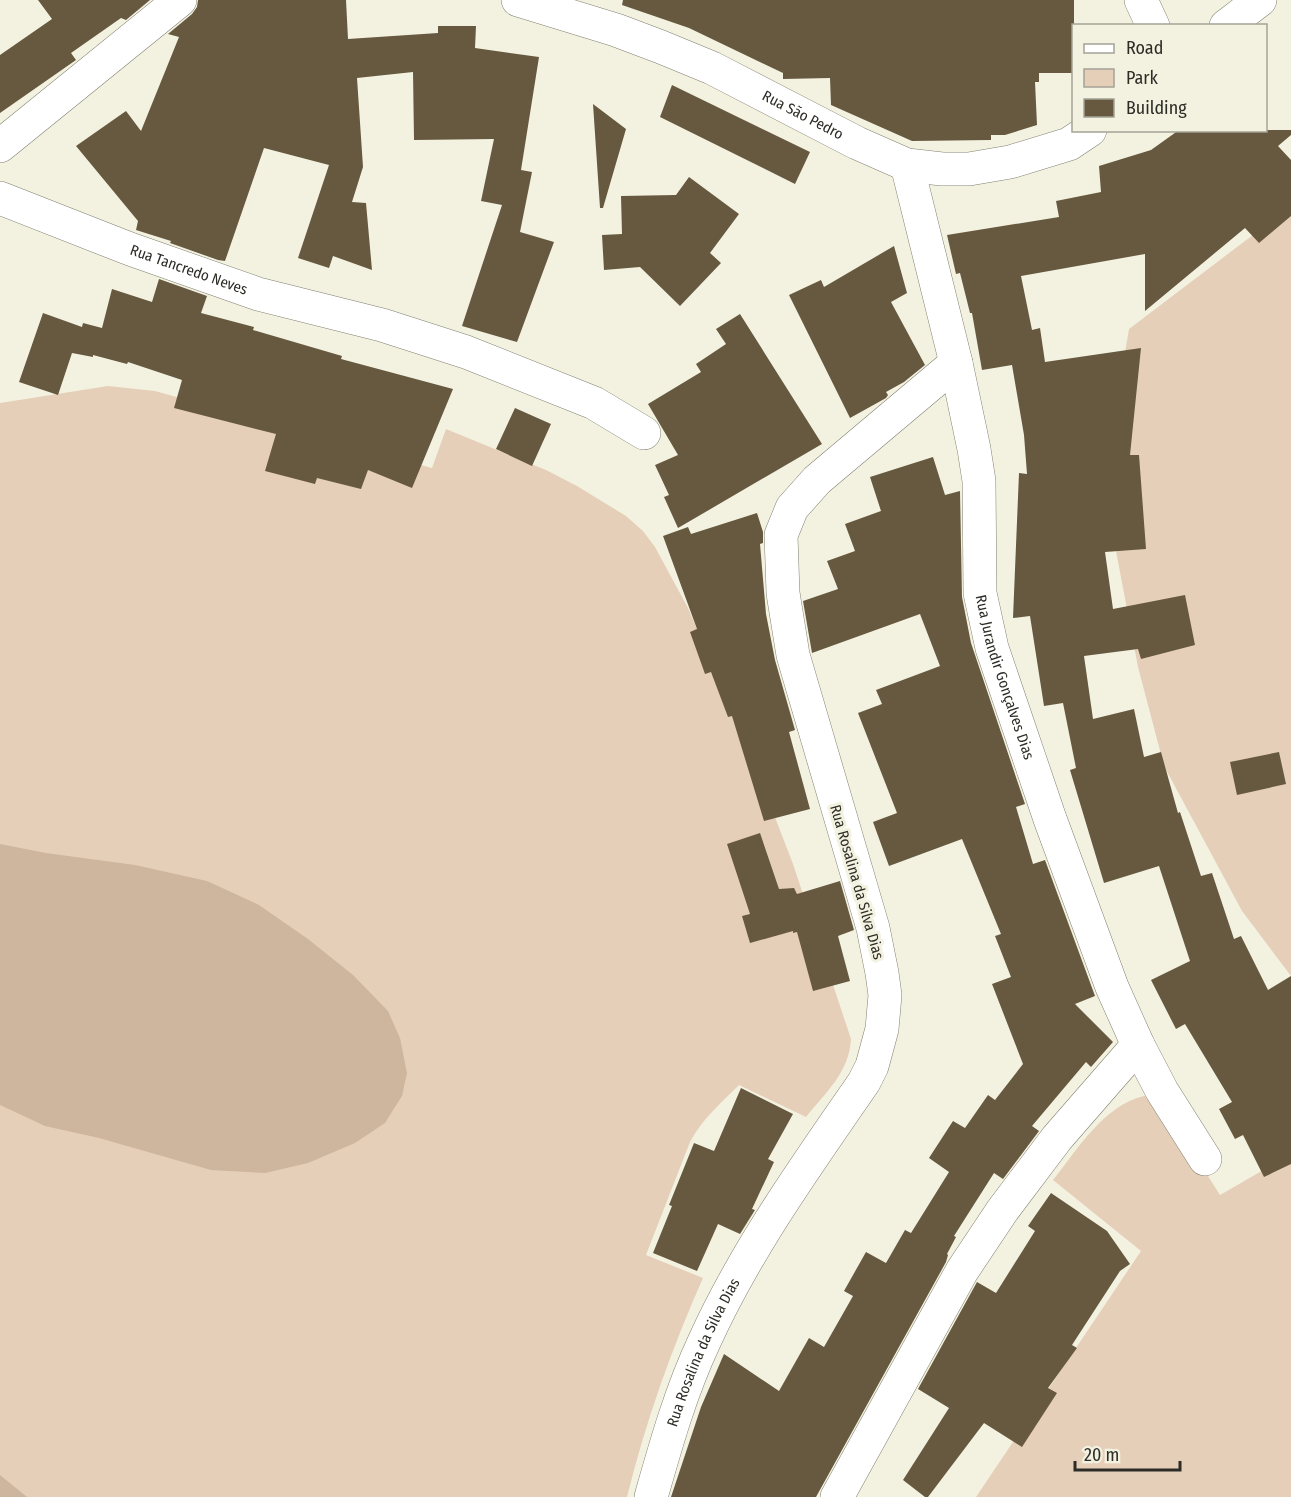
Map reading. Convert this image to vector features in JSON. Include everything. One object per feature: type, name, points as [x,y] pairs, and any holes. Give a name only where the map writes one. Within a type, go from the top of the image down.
[{"type":"street","points":[[0,146],[180,0]]},
{"type":"street","name":"Rua São Pedro","points":[[518,0],[661,46],[712,68],[837,133],[907,165],[969,169],[1010,162],[1069,144],[1087,132]]},
{"type":"street","points":[[1124,24],[1132,0]]},
{"type":"street","points":[[1141,0],[1152,24]]},
{"type":"street","points":[[1229,24],[1260,0]]},
{"type":"street","name":"Rua Jurandir Gonçalves Dias","points":[[907,165],[956,363],[974,449],[979,481],[980,593],[992,648],[1050,819],[1112,987],[1161,1091],[1205,1159]]},
{"type":"street","name":"Rua Tancredo Neves","points":[[0,198],[130,249],[258,294],[382,325],[466,352],[594,403],[644,433]]},
{"type":"street","name":"Rua Rosalina da Silva Dias","points":[[651,1497],[666,1442],[688,1377],[722,1303],[783,1202],[864,1082],[872,1065],[882,1029],[885,995],[873,928],[793,655],[783,593],[781,535],[792,508],[817,480],[956,363]]},
{"type":"street","points":[[837,1497],[962,1271],[1002,1211],[1057,1138],[1138,1045]]},
{"type":"green space","points":[[1291,206],[1291,976],[1242,911],[1164,766],[1138,667],[1112,530],[1122,370],[1129,329]]},
{"type":"green space","points":[[108,386],[155,391],[432,468],[446,429],[546,470],[626,516],[643,531],[655,547],[688,608],[761,781],[793,864],[851,1039],[846,1062],[841,1072],[806,1117],[739,1085],[706,1119],[690,1142],[646,1255],[703,1278],[660,1386],[627,1497],[0,1497],[0,403]]},
{"type":"green space","points":[[1144,1096],[1151,1096],[1163,1105],[1220,1195],[1291,1154],[1291,1497],[976,1497],[1141,1251],[1053,1180],[1092,1130],[1116,1109]]},
{"type":"shaded area","points":[[0,844],[46,853],[135,865],[207,881],[259,905],[308,939],[353,975],[388,1011],[400,1038],[407,1073],[402,1096],[385,1123],[355,1143],[308,1163],[265,1173],[211,1170],[99,1138],[45,1126],[0,1105]]},
{"type":"shaded area","points":[[0,1475],[27,1497],[0,1497]]},
{"type":"building","points":[[38,0],[150,0],[126,20],[121,18],[71,53],[76,60],[0,113],[0,55],[52,19]]},
{"type":"building","points":[[198,0],[346,0],[348,39],[438,33],[438,26],[476,26],[475,48],[539,57],[521,170],[532,172],[520,232],[554,242],[517,342],[462,326],[502,205],[481,201],[494,139],[414,140],[413,72],[357,78],[363,167],[352,202],[366,203],[372,270],[333,256],[329,268],[298,258],[329,165],[264,148],[225,261],[136,230],[138,221],[76,146],[126,111],[141,131],[179,37],[168,34],[192,14],[197,7]]},
{"type":"building","points":[[623,0],[1074,0],[1072,73],[1039,73],[1039,82],[1035,82],[1037,125],[1005,135],[991,135],[991,140],[912,141],[831,105],[830,78],[783,79],[783,73],[689,28],[622,5]]},
{"type":"building","points":[[672,85],[810,152],[795,184],[660,117]]},
{"type":"building","points":[[593,104],[626,129],[603,208],[600,208]]},
{"type":"building","points":[[1291,130],[1291,135],[1278,146],[1291,160],[1291,216],[1259,243],[1245,228],[1145,311],[1145,254],[1021,276],[1032,330],[1040,328],[1045,362],[1141,348],[1130,455],[1139,455],[1146,549],[1105,552],[1113,609],[1185,595],[1195,645],[1141,659],[1138,649],[1084,656],[1093,719],[1134,709],[1144,757],[1161,752],[1178,813],[1180,812],[1201,876],[1212,873],[1234,939],[1241,936],[1268,990],[1291,976],[1291,1164],[1264,1177],[1243,1135],[1235,1139],[1219,1109],[1232,1102],[1185,1024],[1176,1029],[1151,980],[1190,961],[1159,866],[1104,883],[1070,770],[1076,768],[1063,703],[1044,706],[1030,616],[1013,618],[1019,473],[1027,474],[1024,435],[1012,365],[982,370],[972,313],[970,313],[960,273],[956,274],[947,235],[1059,217],[1056,201],[1101,192],[1099,166],[1151,150],[1176,132]]},
{"type":"building","points":[[689,177],[739,214],[710,253],[721,263],[680,306],[640,267],[604,270],[602,235],[622,234],[621,196],[676,195]]},
{"type":"building","points":[[894,246],[907,293],[891,302],[925,365],[904,382],[886,392],[888,395],[886,398],[850,418],[789,295],[821,280],[824,287]]},
{"type":"building","points":[[159,279],[207,296],[201,313],[254,327],[253,330],[342,356],[341,359],[453,389],[412,488],[368,470],[361,489],[317,478],[315,484],[265,471],[276,434],[174,408],[182,380],[128,362],[127,364],[93,355],[93,357],[72,353],[58,395],[19,382],[43,313],[82,327],[83,323],[102,328],[112,289],[152,302]]},
{"type":"building","points":[[740,314],[822,444],[678,528],[664,497],[669,495],[655,465],[678,455],[648,404],[701,372],[696,364],[726,344],[716,329]]},
{"type":"building","points":[[515,408],[551,424],[532,466],[496,449]]},
{"type":"building","points":[[933,457],[945,495],[960,491],[962,597],[971,643],[1025,804],[1016,807],[1033,864],[1045,860],[1095,996],[1075,1004],[1113,1042],[1091,1067],[1086,1062],[1032,1126],[1039,1131],[1003,1179],[994,1173],[954,1236],[956,1237],[947,1254],[946,1262],[816,1497],[671,1497],[701,1407],[724,1354],[779,1391],[809,1338],[824,1347],[853,1296],[844,1291],[866,1252],[886,1263],[905,1230],[911,1233],[949,1172],[929,1158],[953,1121],[965,1128],[988,1095],[995,1100],[1023,1064],[992,984],[1011,977],[995,936],[1001,934],[962,839],[889,866],[873,822],[897,813],[858,713],[882,704],[876,690],[940,666],[920,614],[812,653],[803,601],[838,589],[827,561],[855,551],[845,524],[881,511],[870,477]]},
{"type":"building","points":[[757,513],[763,532],[763,543],[760,544],[766,614],[775,660],[795,730],[789,732],[810,809],[764,821],[732,716],[728,717],[711,672],[705,674],[690,632],[697,629],[663,536],[688,527],[691,534]]},
{"type":"building","points":[[1279,752],[1286,784],[1237,795],[1230,762]]},
{"type":"building","points":[[760,833],[779,889],[794,888],[797,894],[840,881],[854,930],[838,936],[850,981],[813,991],[797,932],[793,933],[793,931],[750,943],[742,916],[750,914],[727,844]]},
{"type":"building","points":[[741,1088],[793,1114],[768,1159],[774,1162],[752,1209],[755,1210],[740,1234],[718,1224],[697,1271],[653,1253],[694,1143],[714,1151]]},
{"type":"building","points":[[1051,1193],[1107,1231],[1130,1264],[1120,1271],[1072,1345],[1077,1348],[1048,1388],[1057,1393],[1022,1447],[984,1423],[928,1497],[925,1497],[903,1480],[949,1408],[918,1389],[977,1282],[996,1293],[1035,1231],[1028,1226]]}]
